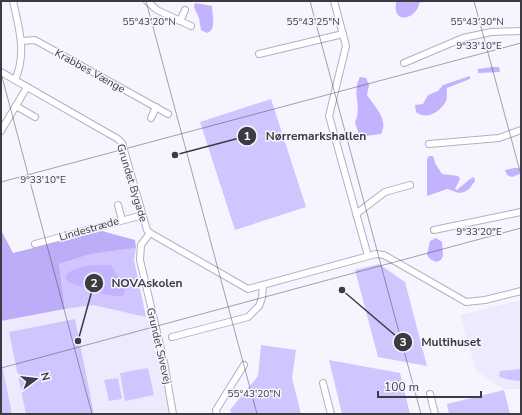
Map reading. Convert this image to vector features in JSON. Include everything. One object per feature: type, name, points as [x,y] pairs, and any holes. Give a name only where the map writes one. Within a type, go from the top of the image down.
[{"type":"street","points":[[13,1],[22,41],[21,63],[15,80]]},
{"type":"street","points":[[147,1],[157,10],[191,26]]},
{"type":"street","points":[[334,1],[346,46],[329,116],[368,256]]},
{"type":"street","points":[[180,21],[185,10]]},
{"type":"street","points":[[404,63],[463,38],[491,32],[521,31]]},
{"type":"street","points":[[259,54],[343,34]]},
{"type":"street","name":"Krabbes Vænge","points":[[22,41],[35,40],[168,114]]},
{"type":"street","name":"Grundet Bygade","points":[[1,72],[118,139],[122,143],[147,230],[150,234],[248,289],[368,256],[384,254],[466,302],[472,303],[521,291]]},
{"type":"street","points":[[1,131],[27,87]]},
{"type":"street","points":[[16,106],[35,117]]},
{"type":"street","points":[[151,118],[156,107]]},
{"type":"street","points":[[429,144],[499,138],[521,130]]},
{"type":"street","points":[[356,214],[385,192],[410,185]]},
{"type":"street","name":"Grundet Bygade","points":[[118,205],[122,220]]},
{"type":"street","points":[[434,230],[521,212]]},
{"type":"street","name":"Lindestræde","points":[[35,244],[143,214]]},
{"type":"street","name":"Grundet Sivevej","points":[[150,234],[141,245],[140,260],[164,362],[173,414]]},
{"type":"street","points":[[172,337],[248,317],[259,306],[262,298],[263,285]]},
{"type":"street","points":[[217,414],[216,410],[244,365]]},
{"type":"street","points":[[323,383],[331,414]]},
{"type":"street","points":[[430,394],[435,414]]},
{"type":"shaded area","points":[[396,1],[426,1],[419,3],[416,11],[405,18],[398,15],[396,10]]},
{"type":"shaded area","points":[[195,3],[212,6],[213,26],[207,33],[201,30],[199,18],[194,7]]},
{"type":"shaded area","points":[[499,67],[500,72],[478,73],[478,69]]},
{"type":"shaded area","points":[[470,76],[470,79],[447,88],[447,98],[444,105],[433,114],[420,115],[416,112],[415,105],[423,104],[428,95],[438,91],[443,85]]},
{"type":"shaded area","points":[[360,77],[366,78],[369,85],[367,95],[382,119],[383,129],[381,134],[365,136],[359,134],[355,123],[358,110],[357,89]]},
{"type":"shaded area","points":[[271,99],[306,207],[235,230],[200,122]]},
{"type":"shaded area","points":[[429,156],[433,156],[435,163],[442,174],[458,176],[460,179],[455,189],[457,190],[474,177],[475,181],[469,189],[464,192],[459,193],[447,189],[427,196],[427,159]]},
{"type":"shaded area","points":[[519,168],[520,174],[512,177],[507,175],[505,170]]},
{"type":"shaded area","points":[[1,230],[13,253],[102,231],[135,240],[136,248],[91,254],[59,264],[65,309],[1,321]]},
{"type":"shaded area","points":[[436,238],[442,242],[443,256],[441,260],[436,262],[430,259],[427,255],[430,241]]},
{"type":"shaded area","points":[[136,248],[134,260],[146,317],[93,305],[65,309],[59,264],[91,254]]},
{"type":"shaded area","points":[[379,264],[405,282],[427,366],[378,357],[355,270]]},
{"type":"shaded area","points":[[92,265],[111,265],[125,289],[124,295],[112,296],[96,292],[68,282],[65,277],[73,270]]},
{"type":"shaded area","points":[[521,300],[521,389],[503,389],[476,371],[460,315]]},
{"type":"shaded area","points":[[92,305],[151,318],[171,414],[12,414],[1,360],[1,321]]},
{"type":"shaded area","points":[[75,319],[94,414],[26,414],[9,332]]},
{"type":"shaded area","points":[[261,345],[296,350],[292,378],[301,414],[232,414],[230,410],[258,376]]},
{"type":"shaded area","points":[[1,360],[12,414],[1,414]]},
{"type":"shaded area","points":[[329,360],[400,373],[410,414],[342,414]]},
{"type":"shaded area","points":[[148,368],[154,395],[125,401],[120,373]]},
{"type":"shaded area","points":[[521,369],[521,381],[499,377],[500,371]]},
{"type":"shaded area","points":[[118,378],[122,399],[109,401],[104,380]]},
{"type":"shaded area","points":[[504,390],[510,414],[449,414],[447,404]]},
{"type":"place","name":"Nørremarkshallen","points":[[175,155]]},
{"type":"place","name":"Multihuset","points":[[342,290]]},
{"type":"place","name":"NOVAskolen","points":[[78,341]]}]
